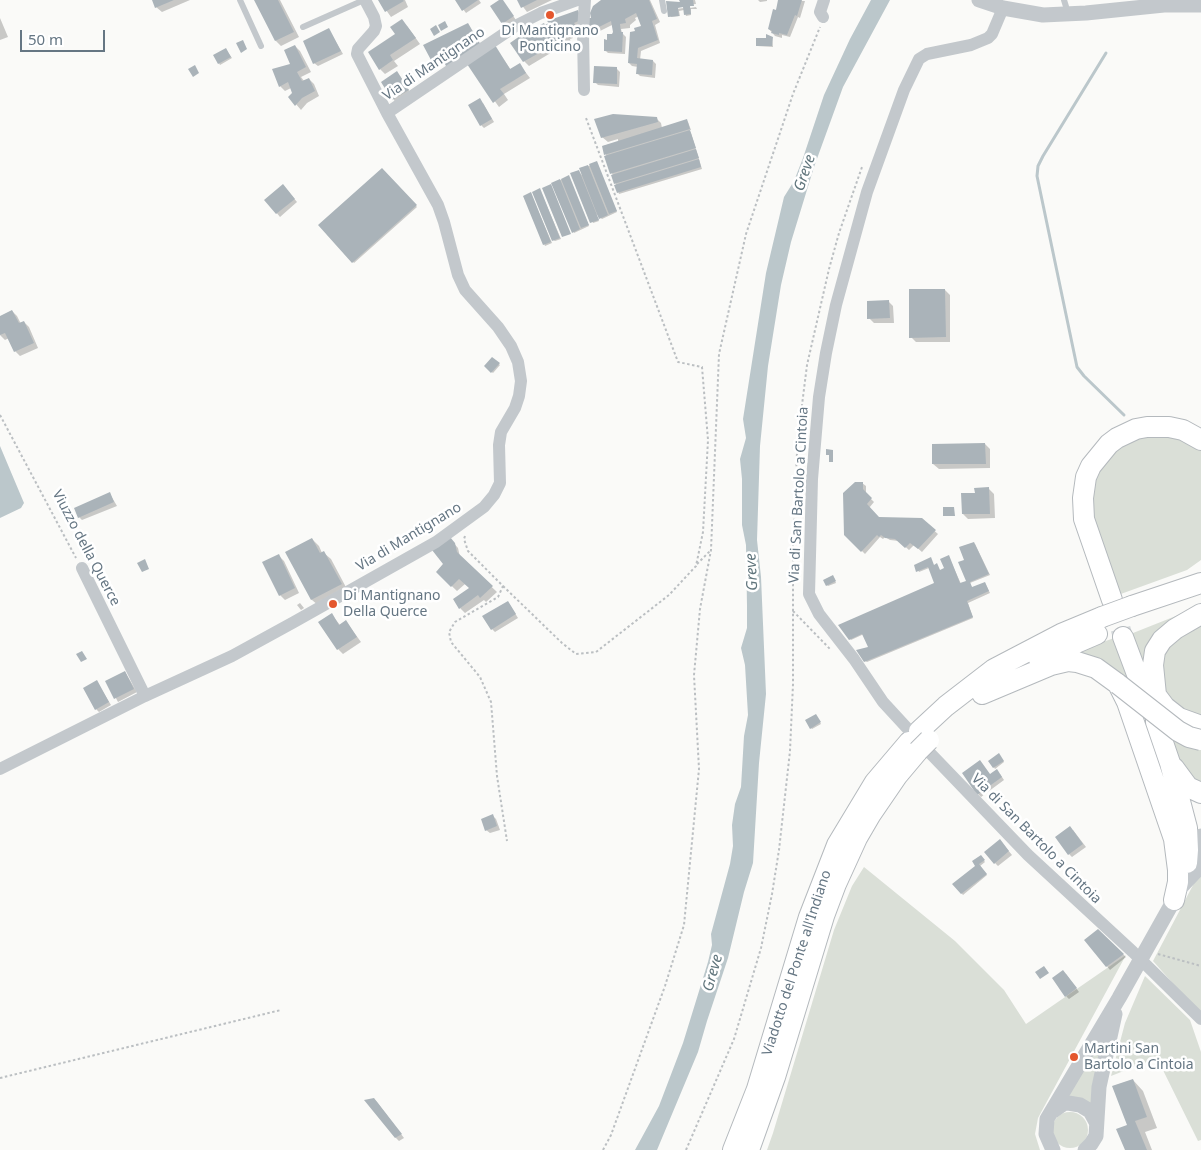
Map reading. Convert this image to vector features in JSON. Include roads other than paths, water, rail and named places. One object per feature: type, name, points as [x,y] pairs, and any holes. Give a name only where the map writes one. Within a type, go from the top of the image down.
[{"type":"highway","points":[[1177,893],[1186,867],[1188,850],[1187,835],[1170,763],[1156,722],[1111,621],[1084,519],[1083,498],[1086,477],[1091,466],[1109,444],[1117,438],[1136,429],[1169,427],[1183,430],[1201,440]]},
{"type":"highway","points":[[1157,598],[1201,569]]},
{"type":"highway","name":"Viadotto del Ponte all'Indiano","points":[[1134,613],[1157,598],[1201,583]]},
{"type":"highway","name":"Viadotto del Ponte all'Indiano","points":[[749,1150],[772,1086],[824,916],[836,884],[857,838],[871,814],[946,706],[994,669],[1061,634],[1134,613],[1201,597]]},
{"type":"highway","points":[[1156,722],[1153,665],[1157,647],[1175,629],[1201,614]]},
{"type":"highway","name":"Viadotto del Ponte all'Indiano","points":[[734,1150],[757,1089],[809,916],[837,845],[875,782],[982,694],[1005,678],[1111,621]]},
{"type":"highway","points":[[982,694],[1051,665],[1068,661],[1077,662],[1096,668],[1178,731],[1189,737],[1201,740]]},
{"type":"highway","points":[[1118,684],[1133,719],[1174,839],[1178,870],[1177,893]]},
{"type":"highway","points":[[1156,695],[1165,707],[1180,718],[1188,723],[1201,726]]},
{"type":"highway","points":[[1170,763],[1188,787],[1201,793]]},
{"type":"street","points":[[365,0],[374,17],[376,26],[374,32],[358,49],[357,54],[387,112]]},
{"type":"street","name":"Via di Mantignano","points":[[0,769],[145,696],[232,656],[402,561],[467,521],[484,508],[494,495],[500,483],[499,445],[501,432],[515,408],[519,396],[518,362],[512,346],[465,290],[458,276],[438,205],[387,112],[517,25],[541,13],[577,0]]},
{"type":"street","points":[[584,90],[583,32],[585,0]]},
{"type":"street","points":[[822,22],[820,12],[824,0]]},
{"type":"street","points":[[979,0],[1003,8],[1033,14],[1066,7],[1201,5]]},
{"type":"street","name":"Via di San Bartolo a Cintoia","points":[[1003,8],[992,34],[988,38],[971,45],[927,54],[919,59],[908,82],[867,192],[836,305],[826,353],[815,440],[810,530],[809,586],[811,600],[819,614],[854,659],[883,702],[921,743],[1028,855],[1140,958],[1201,1019]]},
{"type":"street","name":"Viuzzo della Querce","points":[[82,568],[145,696]]},
{"type":"street","points":[[1053,1148],[1046,1134],[1046,1124],[1177,893],[1201,836]]},
{"type":"street","points":[[1177,893],[1196,871],[1201,861]]},
{"type":"street","points":[[1089,1148],[1096,1136],[1099,1087],[1119,998]]},
{"type":"street","points":[[1053,1111],[1062,1104],[1080,1105],[1090,1112],[1096,1122]]},
{"type":"lane","points":[[240,0],[261,46]]},
{"type":"lane","points":[[303,27],[365,0]]},
{"type":"lane","points":[[662,0],[664,11]]},
{"type":"water","name":"Greve","points":[[871,0],[890,0],[843,87],[814,167],[791,242],[781,285],[768,366],[760,446],[757,540],[761,577],[766,694],[759,763],[753,863],[728,958],[698,1052],[657,1150],[635,1150],[659,1106],[683,1043],[708,962],[712,945],[711,934],[733,846],[732,825],[735,804],[741,787],[744,736],[748,715],[745,665],[741,648],[747,628],[747,606],[746,545],[742,525],[740,459],[746,438],[743,419],[766,273],[784,197],[794,181],[824,95],[850,39]]},
{"type":"water","points":[[0,446],[24,503],[21,508],[0,518]]},
{"type":"waterway","points":[[1106,53],[1043,156],[1038,166],[1037,176],[1077,367],[1124,415]]},
{"type":"tunnel","points":[[1112,600],[1123,637]]},
{"type":"place","name":"Di Mantignano Ponticino","points":[[550,15]]},
{"type":"place","name":"Di Mantignano Della Querce","points":[[333,604]]},
{"type":"place","name":"Martini San Bartolo a Cintoia","points":[[1074,1057]]}]
